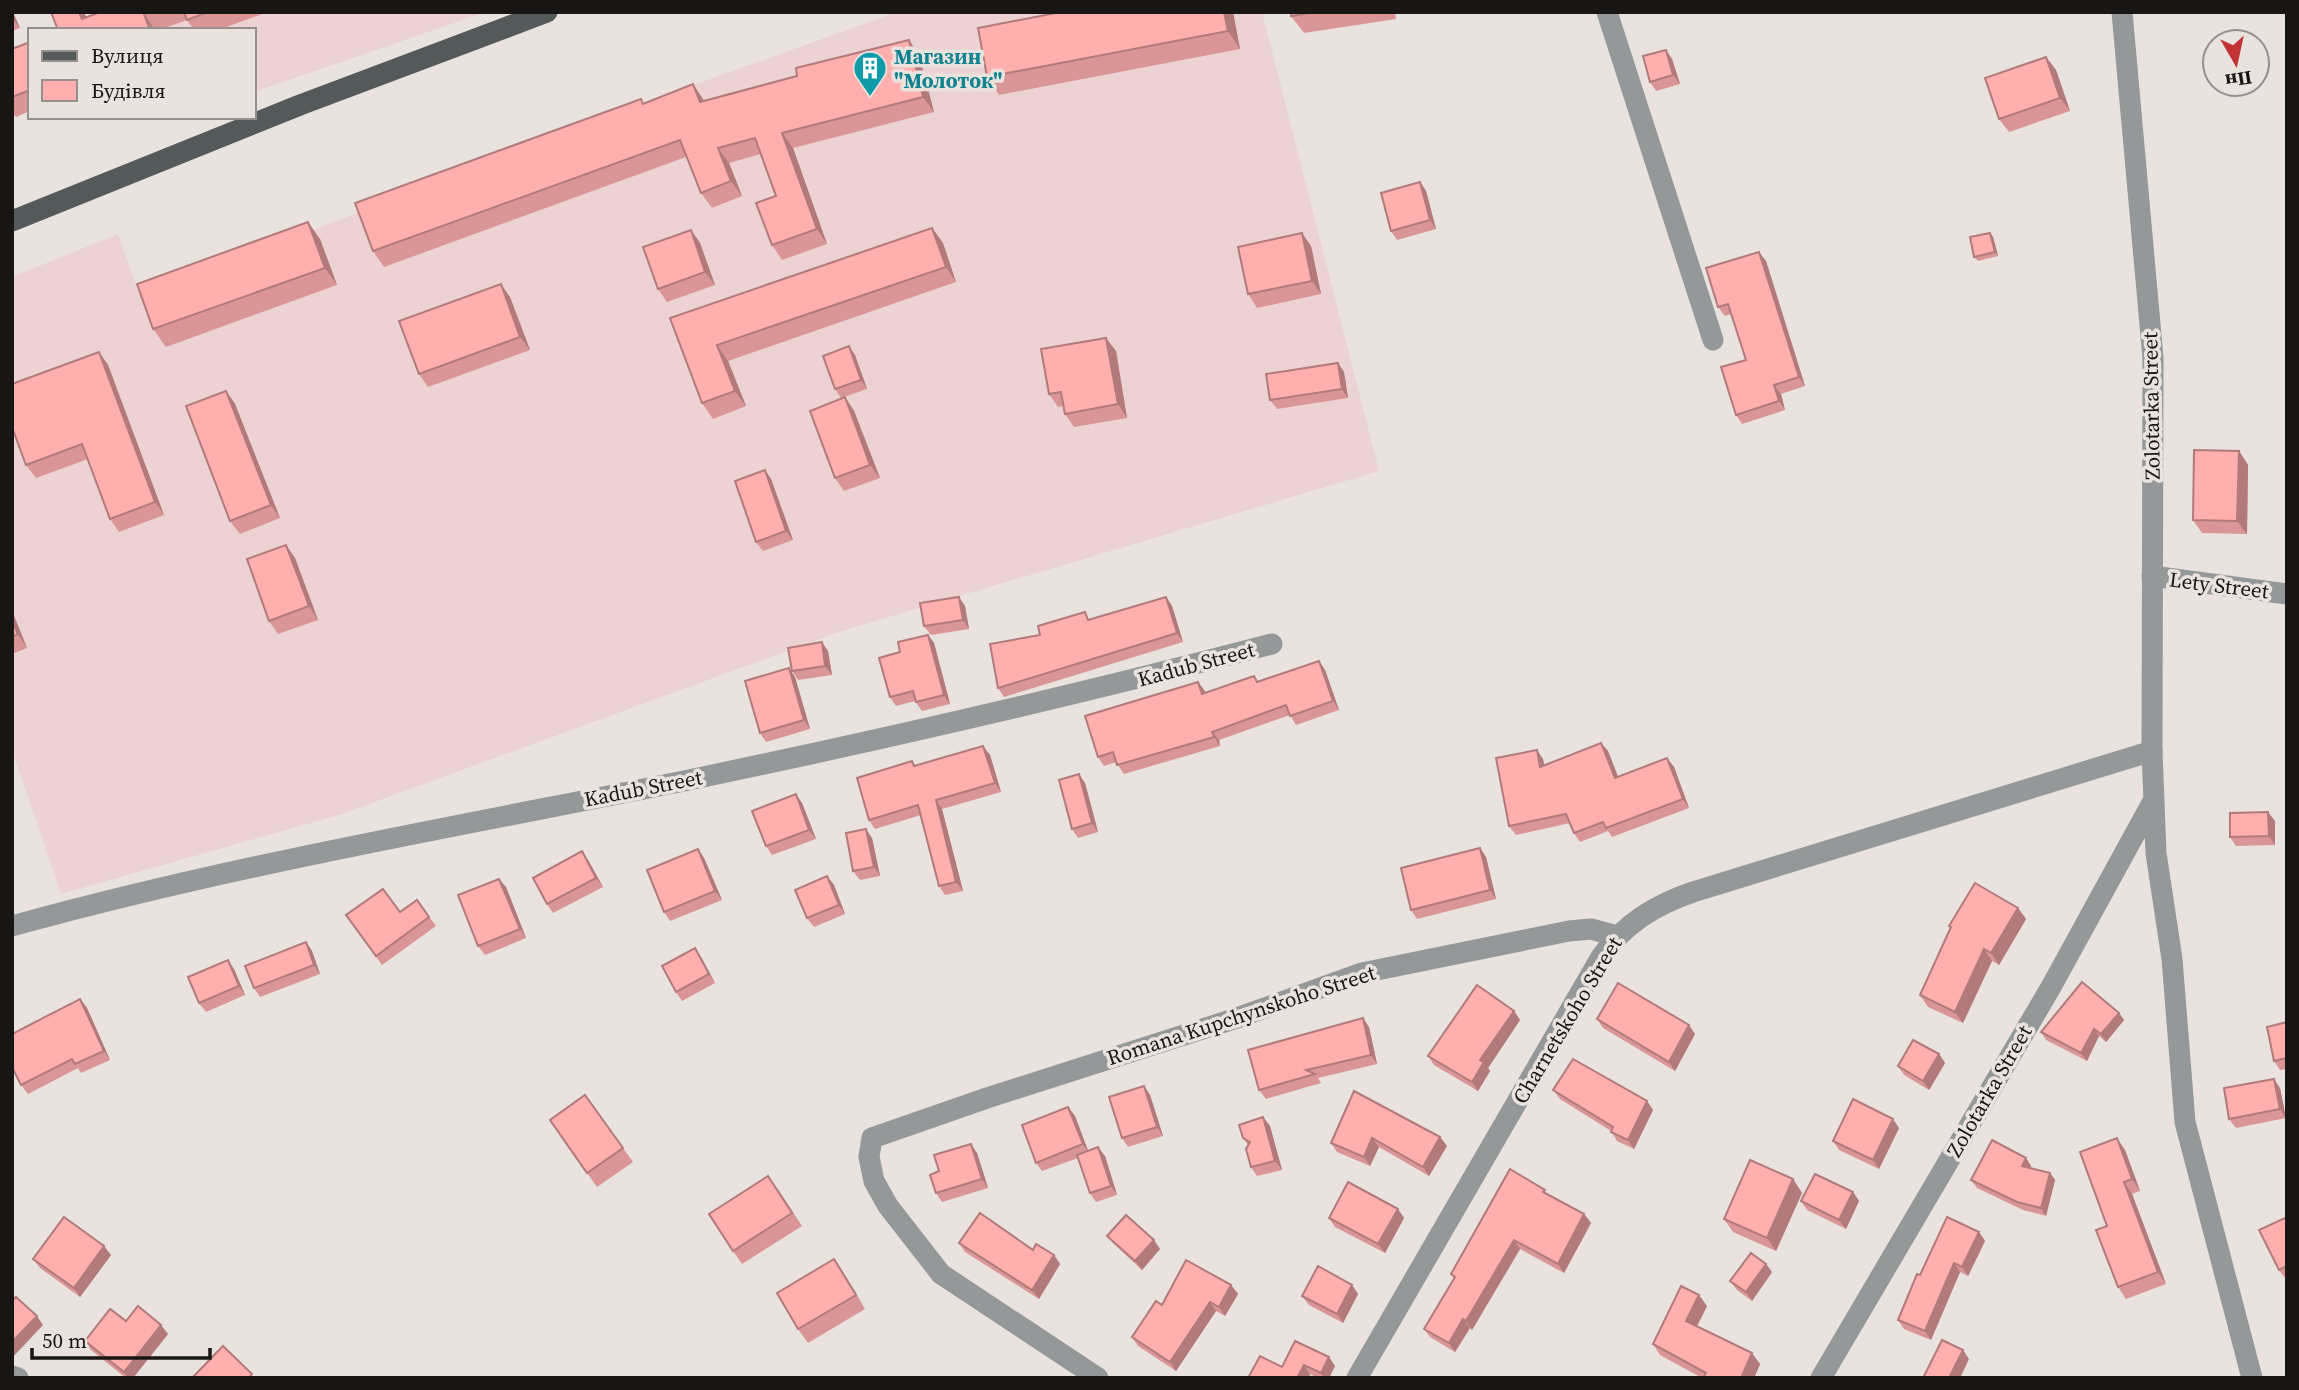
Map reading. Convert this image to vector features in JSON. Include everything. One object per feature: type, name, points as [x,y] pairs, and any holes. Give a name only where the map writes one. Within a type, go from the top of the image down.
[{"type":"main road","points":[[12,221],[300,105],[547,12]]},
{"type":"street","points":[[1607,12],[1713,340]]},
{"type":"street","name":"Zolotarka Street","points":[[2122,12],[2153,358],[2152,751],[2157,863],[2172,959],[2185,1122],[2252,1378]]},
{"type":"street","name":"Lety Street","points":[[2151,576],[2287,594]]},
{"type":"street","name":"Kadub Street","points":[[12,926],[115,898],[382,840],[685,780],[976,718],[1272,644]]},
{"type":"street","name":"Charnetskoho Street","points":[[1357,1378],[1596,966],[1617,936],[1645,914],[1693,891],[2152,751]]},
{"type":"street","name":"Zolotarka Street","points":[[1821,1378],[2051,987],[2153,801]]},
{"type":"street","name":"Romana Kupchynskoho Street","points":[[1098,1378],[941,1274],[887,1206],[874,1181],[869,1157],[872,1138],[1237,1018],[1362,973],[1569,931],[1591,929],[1617,936]]},
{"type":"street","points":[[12,1376],[18,1378]]},
{"type":"shaded area","points":[[166,12],[486,12],[256,91],[256,28],[172,28]]},
{"type":"shaded area","points":[[897,12],[1262,12],[1379,471],[842,631],[339,815],[61,894],[12,750],[12,277],[118,234],[140,296],[655,99]]},
{"type":"building","points":[[51,12],[79,12],[82,19],[100,12],[150,12],[144,14],[149,28],[57,28]]},
{"type":"building","points":[[184,12],[208,12],[187,20]]},
{"type":"building","points":[[1061,12],[1224,12],[1228,31],[987,77],[978,28]]},
{"type":"building","points":[[1291,12],[1315,12],[1291,16]]},
{"type":"building","points":[[909,40],[923,97],[782,133],[817,229],[772,245],[756,203],[776,196],[755,138],[718,148],[731,181],[701,193],[680,140],[373,251],[355,203],[641,99],[643,104],[693,84],[700,102],[797,76],[796,68]]},
{"type":"building","points":[[28,43],[28,91],[12,97],[12,49]]},
{"type":"building","points":[[1666,50],[1673,75],[1650,82],[1643,56]]},
{"type":"building","points":[[2046,57],[2060,98],[1999,119],[1985,78]]},
{"type":"building","points":[[1420,182],[1430,220],[1391,231],[1381,193]]},
{"type":"building","points":[[308,222],[325,268],[153,329],[137,284]]},
{"type":"building","points":[[932,228],[946,267],[717,345],[735,391],[702,403],[670,318]]},
{"type":"building","points":[[691,230],[705,272],[658,289],[643,247]]},
{"type":"building","points":[[1302,233],[1312,281],[1248,294],[1238,247]]},
{"type":"building","points":[[1990,233],[1995,252],[1974,257],[1970,237]]},
{"type":"building","points":[[1759,252],[1799,377],[1774,385],[1779,401],[1736,415],[1721,367],[1746,360],[1728,304],[1718,307],[1706,268]]},
{"type":"building","points":[[501,284],[520,337],[419,374],[399,321]]},
{"type":"building","points":[[1106,338],[1118,404],[1065,414],[1061,392],[1049,394],[1041,349]]},
{"type":"building","points":[[849,346],[861,380],[835,389],[823,356]]},
{"type":"building","points":[[99,352],[155,502],[110,519],[82,444],[26,465],[12,427],[12,384]]},
{"type":"building","points":[[1338,363],[1342,389],[1270,400],[1266,374]]},
{"type":"building","points":[[226,391],[271,505],[230,521],[186,406]]},
{"type":"building","points":[[845,397],[870,465],[835,478],[810,411]]},
{"type":"building","points":[[2194,450],[2239,451],[2237,521],[2193,520]]},
{"type":"building","points":[[765,470],[786,531],[756,542],[735,481]]},
{"type":"building","points":[[286,545],[309,606],[269,621],[247,559]]},
{"type":"building","points":[[959,597],[963,620],[924,626],[920,603]]},
{"type":"building","points":[[1166,597],[1177,633],[998,688],[990,644],[1040,635],[1038,626],[1085,612],[1088,620]]},
{"type":"building","points":[[12,621],[18,634],[12,637]]},
{"type":"building","points":[[928,635],[944,695],[916,702],[913,691],[890,697],[879,658],[900,652],[898,642]]},
{"type":"building","points":[[822,642],[825,666],[792,671],[788,648]]},
{"type":"building","points":[[1319,661],[1333,701],[1290,716],[1286,705],[1212,732],[1214,737],[1117,765],[1113,752],[1098,757],[1085,716],[1198,682],[1202,694],[1254,676],[1257,682]]},
{"type":"building","points":[[789,668],[804,720],[760,733],[745,681]]},
{"type":"building","points":[[1601,743],[1615,778],[1667,758],[1683,799],[1606,828],[1603,822],[1574,833],[1566,814],[1509,826],[1496,758],[1537,750],[1540,767]]},
{"type":"building","points":[[983,746],[995,783],[936,800],[956,882],[939,886],[918,805],[869,820],[857,778],[912,761],[914,766]]},
{"type":"building","points":[[1079,774],[1092,823],[1072,829],[1059,780]]},
{"type":"building","points":[[796,794],[809,830],[766,846],[752,811]]},
{"type":"building","points":[[2268,812],[2269,836],[2230,837],[2230,813]]},
{"type":"building","points":[[866,829],[874,867],[853,871],[846,833]]},
{"type":"building","points":[[1480,848],[1490,890],[1411,910],[1401,868]]},
{"type":"building","points":[[698,849],[715,891],[664,912],[647,870]]},
{"type":"building","points":[[582,851],[596,878],[547,904],[533,878]]},
{"type":"building","points":[[827,876],[839,905],[807,918],[795,890]]},
{"type":"building","points":[[499,879],[520,929],[478,946],[458,895]]},
{"type":"building","points":[[1975,883],[2018,908],[1991,953],[1984,949],[1955,1012],[1920,995],[1951,927],[1949,926]]},
{"type":"building","points":[[383,889],[400,912],[417,900],[429,917],[376,956],[346,915]]},
{"type":"building","points":[[306,942],[314,965],[254,988],[245,966]]},
{"type":"building","points":[[695,948],[709,974],[676,992],[662,966]]},
{"type":"building","points":[[228,960],[239,986],[199,1003],[188,977]]},
{"type":"building","points":[[2082,982],[2119,1013],[2101,1034],[2094,1029],[2081,1053],[2041,1032]]},
{"type":"building","points":[[1618,983],[1689,1025],[1669,1062],[1597,1019]]},
{"type":"building","points":[[1477,985],[1514,1011],[1480,1060],[1484,1062],[1472,1082],[1428,1056]]},
{"type":"building","points":[[80,999],[104,1051],[75,1064],[72,1059],[21,1085],[12,1067],[12,1034]]},
{"type":"building","points":[[1363,1018],[1371,1055],[1306,1070],[1315,1074],[1259,1090],[1248,1050]]},
{"type":"building","points":[[2287,1022],[2287,1058],[2274,1061],[2267,1027]]},
{"type":"building","points":[[1913,1040],[1939,1054],[1923,1081],[1898,1066]]},
{"type":"building","points":[[1573,1059],[1647,1101],[1628,1140],[1611,1132],[1613,1127],[1553,1090]]},
{"type":"building","points":[[2274,1079],[2280,1109],[2229,1119],[2224,1088]]},
{"type":"building","points":[[1144,1086],[1157,1127],[1122,1138],[1109,1097]]},
{"type":"building","points":[[1354,1091],[1440,1137],[1423,1167],[1372,1138],[1364,1157],[1331,1143]]},
{"type":"building","points":[[585,1095],[623,1148],[587,1173],[550,1120]]},
{"type":"building","points":[[1853,1099],[1893,1119],[1873,1160],[1833,1141]]},
{"type":"building","points":[[1068,1107],[1083,1144],[1036,1163],[1022,1125]]},
{"type":"building","points":[[1263,1117],[1275,1161],[1251,1167],[1246,1149],[1250,1142],[1243,1138],[1239,1125]]},
{"type":"building","points":[[2117,1138],[2132,1179],[2124,1182],[2158,1272],[2118,1287],[2096,1230],[2107,1226],[2080,1152]]},
{"type":"building","points":[[1992,1140],[2026,1158],[2022,1166],[2050,1173],[2041,1208],[2017,1202],[1971,1180]]},
{"type":"building","points":[[971,1144],[982,1179],[936,1193],[930,1175],[939,1171],[934,1155]]},
{"type":"building","points":[[1098,1147],[1111,1186],[1090,1193],[1077,1155]]},
{"type":"building","points":[[1750,1160],[1793,1179],[1767,1238],[1724,1219]]},
{"type":"building","points":[[1510,1169],[1545,1190],[1543,1192],[1584,1214],[1558,1264],[1514,1240],[1466,1321],[1463,1319],[1449,1343],[1424,1329],[1455,1277],[1451,1274]]},
{"type":"building","points":[[1815,1174],[1853,1192],[1839,1220],[1801,1201]]},
{"type":"building","points":[[768,1176],[792,1213],[733,1251],[709,1214]]},
{"type":"building","points":[[1348,1182],[1398,1209],[1378,1244],[1329,1218]]},
{"type":"building","points":[[980,1213],[1033,1250],[1036,1244],[1054,1255],[1032,1290],[959,1243]]},
{"type":"building","points":[[1126,1215],[1154,1240],[1135,1261],[1107,1236]]},
{"type":"building","points":[[64,1217],[104,1246],[74,1288],[33,1259]]},
{"type":"building","points":[[1947,1217],[1979,1232],[1962,1267],[1954,1263],[1925,1331],[1898,1320],[1917,1274],[1920,1275]]},
{"type":"building","points":[[2287,1217],[2287,1266],[2279,1270],[2259,1230]]},
{"type":"building","points":[[1751,1253],[1766,1264],[1746,1292],[1730,1281]]},
{"type":"building","points":[[834,1259],[856,1295],[798,1329],[777,1293]]},
{"type":"building","points":[[1186,1260],[1231,1285],[1219,1307],[1210,1302],[1170,1362],[1132,1337],[1156,1301],[1162,1305]]},
{"type":"building","points":[[1318,1266],[1352,1285],[1337,1314],[1302,1296]]},
{"type":"building","points":[[1681,1286],[1699,1295],[1686,1321],[1752,1353],[1741,1378],[1703,1378],[1706,1373],[1653,1344]]},
{"type":"building","points":[[16,1297],[37,1316],[12,1342],[12,1301]]},
{"type":"building","points":[[138,1306],[161,1325],[124,1372],[85,1341],[110,1309],[126,1321]]},
{"type":"building","points":[[1942,1340],[1963,1350],[1949,1378],[1923,1378]]},
{"type":"building","points":[[1295,1341],[1329,1357],[1321,1373],[1304,1365],[1297,1378],[1248,1378],[1260,1356],[1282,1367]]},
{"type":"building","points":[[223,1346],[252,1374],[249,1378],[192,1378]]},
{"type":"place","name":"Магазин \"Молоток\"","points":[[870,98]]}]
